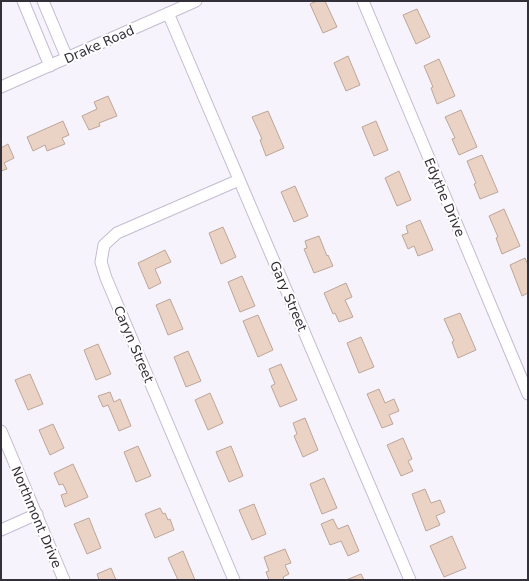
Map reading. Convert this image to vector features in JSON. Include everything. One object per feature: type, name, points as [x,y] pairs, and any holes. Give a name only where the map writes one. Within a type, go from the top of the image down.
[{"type":"street","points":[[23,1],[50,66]]},
{"type":"street","points":[[43,1],[67,58]]},
{"type":"street","name":"Drake Road","points":[[1,87],[196,1]]},
{"type":"street","name":"Edythe Drive","points":[[363,1],[528,394]]},
{"type":"street","name":"Gary Street","points":[[168,13],[410,580]]},
{"type":"street","name":"Caryn Street","points":[[234,580],[119,309],[101,262],[104,245],[117,233],[239,180]]},
{"type":"street","name":"Northmont Drive","points":[[1,431],[64,580]]},
{"type":"street","points":[[1,530],[37,514]]},
{"type":"building","points":[[317,1],[325,1],[337,27],[323,33],[310,4]]},
{"type":"building","points":[[417,9],[430,37],[416,44],[403,15]]},
{"type":"building","points":[[348,56],[360,85],[346,91],[334,63]]},
{"type":"building","points":[[439,59],[455,96],[437,104],[431,88],[433,87],[424,66]]},
{"type":"building","points":[[108,96],[117,116],[99,123],[100,126],[89,130],[82,116],[97,109],[94,102]]},
{"type":"building","points":[[461,110],[477,147],[459,155],[452,139],[455,138],[445,117]]},
{"type":"building","points":[[268,111],[284,148],[266,156],[260,140],[262,139],[252,117]]},
{"type":"building","points":[[63,121],[69,135],[62,138],[65,144],[47,151],[45,145],[33,151],[27,137]]},
{"type":"building","points":[[376,121],[388,150],[374,156],[362,127]]},
{"type":"building","points":[[8,144],[14,158],[4,163],[7,169],[1,171],[1,148]]},
{"type":"building","points":[[482,155],[498,192],[480,199],[474,184],[476,183],[467,161]]},
{"type":"building","points":[[399,171],[411,200],[397,206],[385,178]]},
{"type":"building","points":[[295,186],[308,216],[294,222],[281,192]]},
{"type":"building","points":[[504,209],[520,246],[502,254],[496,238],[498,237],[489,216]]},
{"type":"building","points":[[420,220],[433,250],[418,256],[414,246],[408,249],[402,235],[408,233],[406,226]]},
{"type":"building","points":[[223,227],[236,257],[221,264],[209,233]]},
{"type":"building","points":[[319,236],[327,256],[328,255],[333,266],[314,273],[304,249],[307,248],[305,241]]},
{"type":"building","points":[[165,250],[171,262],[155,269],[161,283],[149,289],[138,263]]},
{"type":"building","points":[[525,258],[528,265],[528,293],[522,296],[510,265]]},
{"type":"building","points":[[242,276],[255,306],[240,312],[228,282]]},
{"type":"building","points":[[346,283],[352,297],[345,300],[353,317],[339,322],[335,313],[333,314],[324,293]]},
{"type":"building","points":[[170,299],[183,329],[168,335],[156,305]]},
{"type":"building","points":[[460,313],[476,350],[458,358],[452,342],[454,341],[444,319]]},
{"type":"building","points":[[258,315],[273,350],[258,357],[243,321]]},
{"type":"building","points":[[361,337],[374,367],[359,373],[347,343]]},
{"type":"building","points":[[98,344],[111,374],[96,380],[84,350]]},
{"type":"building","points":[[188,351],[201,381],[186,387],[174,357]]},
{"type":"building","points":[[281,364],[297,400],[280,407],[271,386],[275,384],[269,369]]},
{"type":"building","points":[[30,374],[43,404],[28,410],[15,380]]},
{"type":"building","points":[[379,389],[385,403],[394,399],[399,411],[389,415],[393,424],[382,428],[367,394]]},
{"type":"building","points":[[110,392],[114,402],[120,399],[131,426],[119,431],[108,405],[103,407],[98,396]]},
{"type":"building","points":[[210,393],[223,423],[208,430],[195,400]]},
{"type":"building","points":[[305,418],[318,450],[303,457],[294,436],[297,434],[293,423]]},
{"type":"building","points":[[53,424],[64,448],[50,455],[39,430]]},
{"type":"building","points":[[403,438],[412,459],[408,461],[413,471],[401,476],[387,445]]},
{"type":"building","points":[[138,446],[151,476],[136,482],[124,452]]},
{"type":"building","points":[[231,446],[243,476],[229,482],[216,452]]},
{"type":"building","points":[[73,464],[88,497],[65,507],[61,495],[67,493],[63,484],[59,485],[54,473]]},
{"type":"building","points":[[324,478],[337,508],[322,514],[310,484]]},
{"type":"building","points":[[425,489],[431,503],[440,500],[445,512],[436,516],[440,525],[426,531],[412,494]]},
{"type":"building","points":[[254,504],[266,534],[252,540],[239,510]]},
{"type":"building","points":[[160,508],[163,514],[165,513],[168,520],[170,519],[174,530],[155,538],[145,514]]},
{"type":"building","points":[[89,518],[101,548],[87,554],[74,524]]},
{"type":"building","points":[[333,519],[338,529],[348,525],[359,551],[348,556],[341,541],[330,545],[321,524]]},
{"type":"building","points":[[452,536],[466,568],[444,577],[430,546]]},
{"type":"building","points":[[285,549],[291,563],[285,565],[289,574],[283,577],[284,580],[269,580],[266,572],[269,571],[264,557]]},
{"type":"building","points":[[183,551],[195,580],[178,580],[168,558]]},
{"type":"building","points":[[111,568],[116,580],[99,580],[97,574]]},
{"type":"building","points":[[361,574],[364,580],[346,580]]}]
